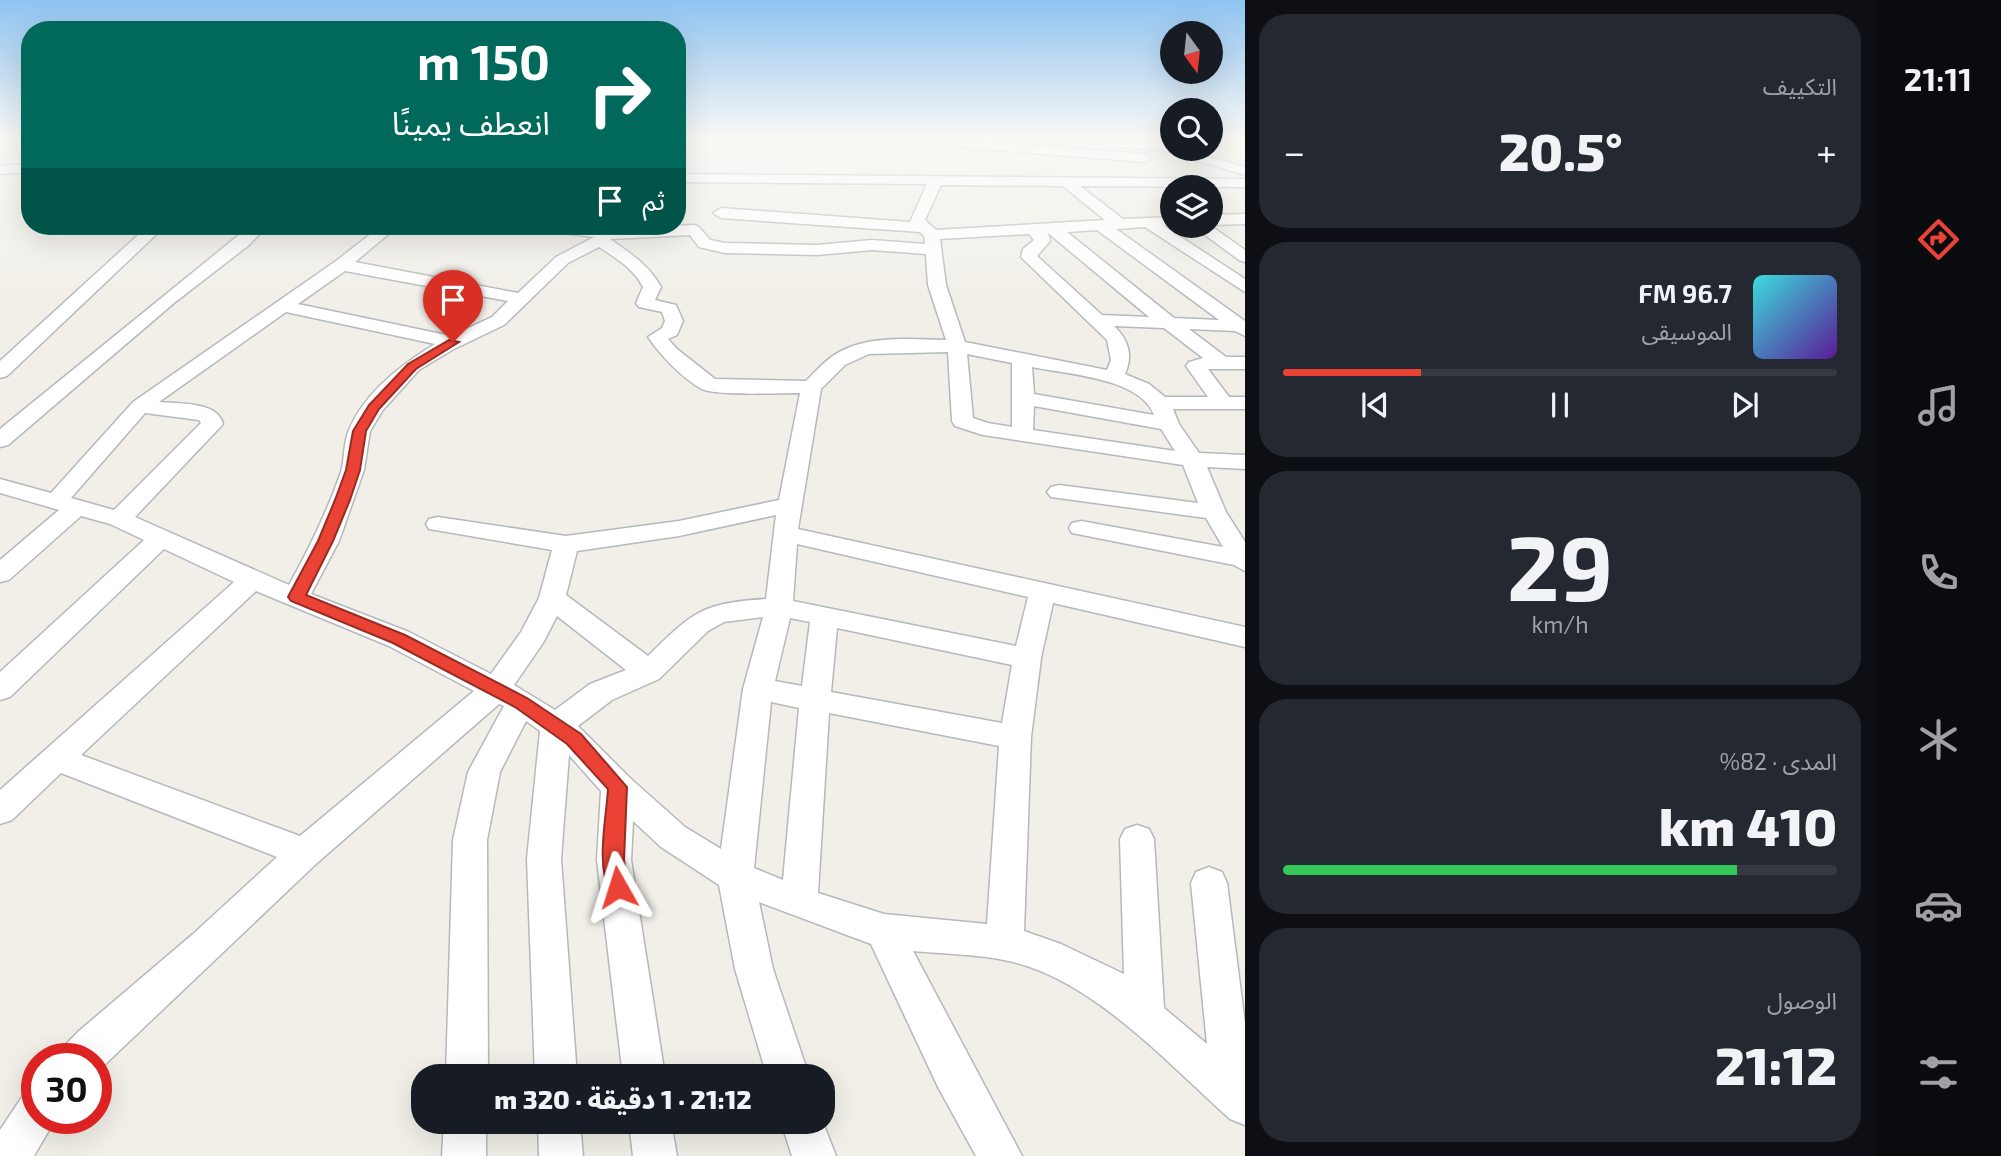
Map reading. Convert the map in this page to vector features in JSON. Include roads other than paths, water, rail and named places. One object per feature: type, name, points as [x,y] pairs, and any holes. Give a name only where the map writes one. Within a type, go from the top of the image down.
[{"type":"street","points":[[719,192],[930,238]]},
{"type":"street","points":[[686,231],[694,230],[712,221],[731,196],[768,192]]},
{"type":"street","points":[[935,192],[917,221],[930,238],[937,285],[957,346],[963,421],[983,429],[1192,460],[1245,462]]},
{"type":"street","points":[[1079,192],[1118,223]]},
{"type":"street","points":[[1120,192],[1245,288]]},
{"type":"street","points":[[694,230],[705,244],[725,248],[804,250],[1051,226],[1118,223],[1142,209]]},
{"type":"street","points":[[1142,209],[1160,217]]},
{"type":"street","points":[[1223,211],[1240,219]]},
{"type":"street","points":[[1099,224],[1243,331]]},
{"type":"street","points":[[1079,225],[1119,255]]},
{"type":"street","points":[[1051,226],[1123,288],[1220,362]]},
{"type":"street","points":[[1031,228],[1042,236],[1042,241],[1029,252],[1029,257],[1116,338],[1121,360],[1114,377]]},
{"type":"street","points":[[0,372],[147,235]]},
{"type":"street","points":[[0,440],[168,299],[250,235]]},
{"type":"street","points":[[0,574],[67,503],[140,406],[342,265],[379,235]]},
{"type":"street","points":[[592,235],[629,235]]},
{"type":"street","points":[[296,597],[326,541],[353,470],[359,431],[366,419],[412,366],[453,342],[498,321],[562,260],[603,237]]},
{"type":"street","points":[[603,237],[649,280],[652,287],[645,303],[670,309],[674,321],[670,331],[657,337],[670,353],[710,385],[811,387]]},
{"type":"street","points":[[1218,238],[1245,257]]},
{"type":"street","points":[[342,265],[523,299]]},
{"type":"street","points":[[1123,288],[1182,285]]},
{"type":"street","points":[[281,306],[453,342]]},
{"type":"street","points":[[1098,320],[1169,321],[1243,331]]},
{"type":"street","points":[[1116,338],[1193,340],[1243,331]]},
{"type":"street","points":[[784,1064],[754,969],[735,876],[758,689],[779,607],[785,534],[811,387],[838,361],[865,348],[914,345],[957,346],[1114,377],[1142,388],[1164,413],[1192,460],[1217,517],[1244,561]]},
{"type":"street","points":[[1022,359],[1022,435]]},
{"type":"street","points":[[1223,403],[1196,366],[1220,362],[1245,363]]},
{"type":"street","points":[[1101,446],[1094,411],[1093,386],[1100,380],[1114,377]]},
{"type":"street","points":[[1024,398],[1094,411],[1164,413],[1223,403],[1245,403]]},
{"type":"street","points":[[119,519],[212,424],[212,420],[205,414],[140,406]]},
{"type":"street","points":[[0,486],[119,519],[252,580],[399,639],[509,696],[574,739],[618,787],[673,837],[735,876],[799,903],[884,930],[1005,943],[1048,956],[1111,988],[1239,1099]]},
{"type":"street","points":[[1059,492],[1217,517],[1245,524]]},
{"type":"street","points":[[438,524],[566,544],[639,537],[716,524],[791,504]]},
{"type":"street","points":[[1081,528],[1244,561]]},
{"type":"street","points":[[785,534],[1245,637]]},
{"type":"street","points":[[0,689],[162,537]]},
{"type":"street","points":[[467,1064],[470,840],[484,772],[509,696],[533,636],[552,598],[566,544]]},
{"type":"street","points":[[0,810],[252,580]]},
{"type":"street","points":[[1005,943],[1015,737],[1027,658],[1043,590]]},
{"type":"street","points":[[552,598],[649,673]]},
{"type":"street","points":[[555,1064],[544,859],[555,726],[601,692],[649,673],[698,624],[715,615],[779,607],[1027,658]]},
{"type":"street","points":[[799,903],[824,617]]},
{"type":"street","points":[[758,689],[1015,737]]},
{"type":"street","points":[[95,1043],[206,946],[305,853],[509,696]]},
{"type":"street","points":[[56,758],[305,853]]},
{"type":"street","points":[[618,787],[614,860],[642,1064]]},
{"type":"street","points":[[1137,839],[1145,1017]]},
{"type":"street","points":[[1209,883],[1239,1099]]},
{"type":"street","points":[[884,930],[953,1072],[1000,1156]]},
{"type":"street","points":[[9,1156],[23,1134]]},
{"type":"street","points":[[464,1156],[465,1134]]},
{"type":"street","points":[[560,1134],[561,1156]]},
{"type":"street","points":[[652,1134],[655,1156]]},
{"type":"street","points":[[806,1134],[814,1156]]}]
